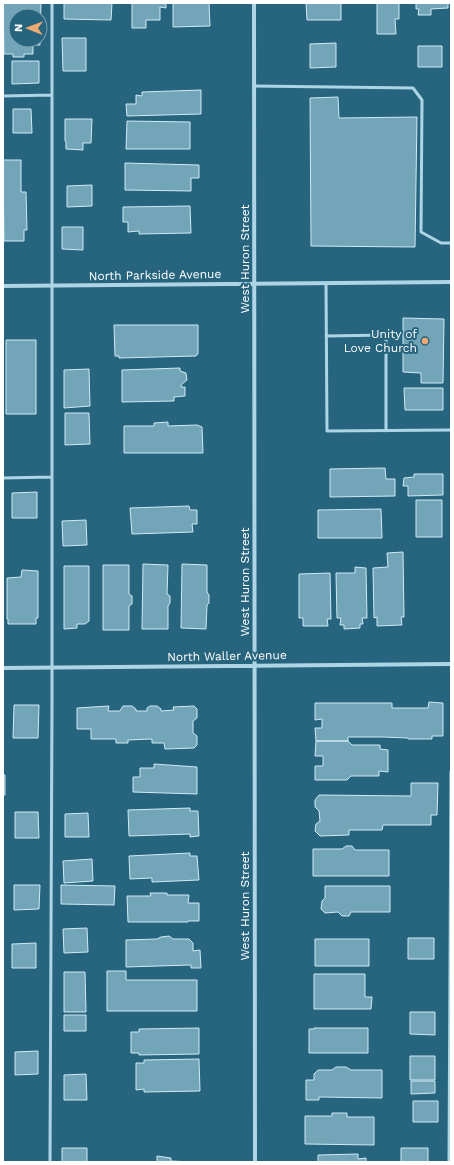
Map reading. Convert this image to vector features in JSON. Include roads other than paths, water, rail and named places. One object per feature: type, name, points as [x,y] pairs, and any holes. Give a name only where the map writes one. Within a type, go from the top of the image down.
[{"type":"street","name":"West Huron Street","points":[[254,3],[255,1162]]},
{"type":"street","name":"North Parkside Avenue","points":[[3,286],[451,282]]},
{"type":"street","name":"North Waller Avenue","points":[[3,668],[451,664]]},
{"type":"lane","points":[[50,1162],[52,3]]},
{"type":"lane","points":[[254,86],[413,88],[422,100],[421,232],[441,243],[451,243]]},
{"type":"lane","points":[[3,96],[52,95]]},
{"type":"lane","points":[[326,283],[327,431],[451,430]]},
{"type":"lane","points":[[326,336],[386,335],[386,431]]},
{"type":"lane","points":[[3,478],[52,477]]},
{"type":"lane","points":[[449,1162],[451,772]]},
{"type":"place","name":"Unity of Love Church","points":[[425,341]]}]
